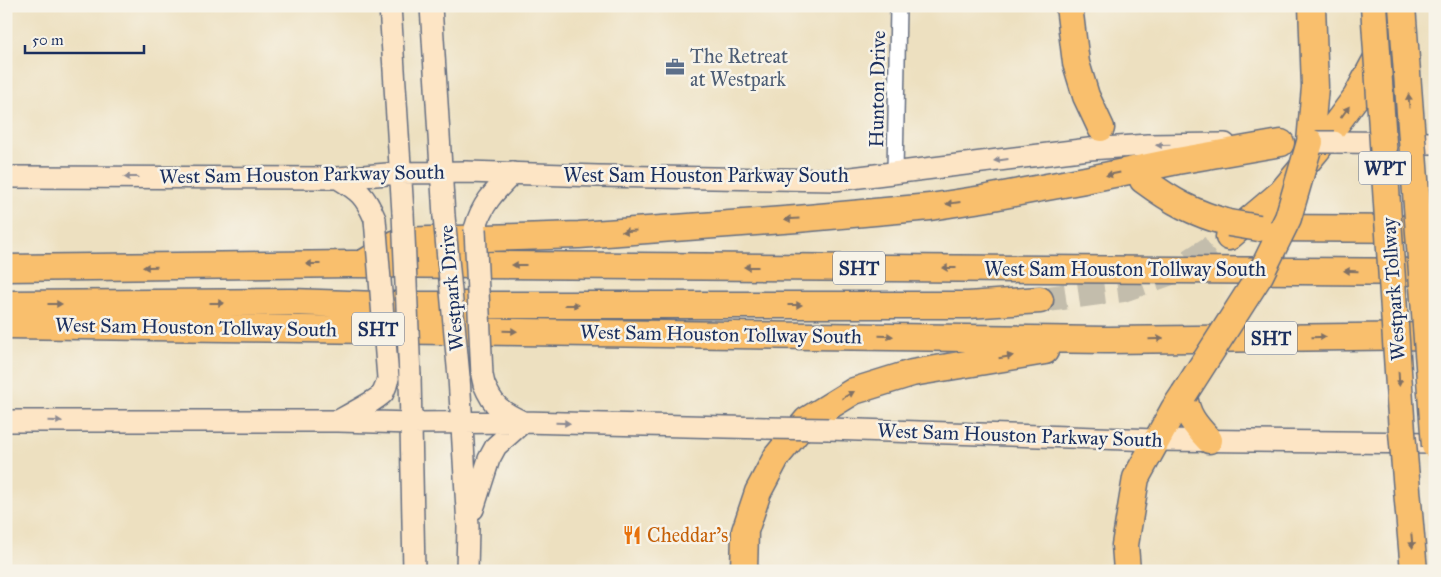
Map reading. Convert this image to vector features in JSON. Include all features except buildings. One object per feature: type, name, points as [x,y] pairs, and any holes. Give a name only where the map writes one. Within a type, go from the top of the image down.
[{"type":"highway","points":[[1069,6],[1076,63],[1086,96],[1102,128]]},
{"type":"highway","points":[[1128,571],[1126,545],[1136,478],[1156,440],[1260,275],[1288,218],[1306,139],[1315,87],[1312,6]]},
{"type":"highway","name":"Westpark Tollway","points":[[1374,6],[1402,432],[1414,571]]},
{"type":"highway","points":[[1229,230],[1281,193],[1317,150],[1356,97],[1380,52],[1401,6]]},
{"type":"highway","name":"Westpark Tollway","points":[[1401,6],[1435,445]]},
{"type":"highway","points":[[362,264],[400,241],[589,234],[930,207],[1084,180],[1177,160],[1306,139]]},
{"type":"highway","points":[[1143,180],[1171,200],[1206,216],[1229,230],[1259,228],[1435,229]]},
{"type":"highway","name":"West Sam Houston Tollway South","points":[[6,268],[362,264],[1435,272]]},
{"type":"highway","points":[[6,304],[292,302],[378,305],[968,304],[1040,300]]},
{"type":"highway","name":"West Sam Houston Tollway South","points":[[6,325],[1108,340],[1435,336]]},
{"type":"highway","points":[[744,571],[745,530],[758,492],[777,456],[807,420],[854,391],[912,374],[1108,340]]},
{"type":"highway","points":[[1181,403],[1198,428],[1209,440]]},
{"type":"highway","points":[[1115,571],[1117,557],[1126,545]]},
{"type":"main road","points":[[390,6],[403,213],[412,423],[414,571]]},
{"type":"main road","name":"Westpark Drive","points":[[431,6],[444,216],[462,422],[468,526],[467,571]]},
{"type":"main road","name":"West Sam Houston Parkway South","points":[[6,177],[338,178],[400,173],[513,172],[598,176],[835,180],[1089,149],[1148,145],[1306,139],[1435,143]]},
{"type":"main road","points":[[468,526],[488,459],[496,446],[522,422],[504,413],[495,405],[484,384],[475,228],[479,214],[491,195],[513,172]]},
{"type":"main road","points":[[338,178],[356,189],[368,201],[375,219],[388,378],[383,393],[376,400],[338,421]]},
{"type":"main road","name":"West Sam Houston Parkway South","points":[[6,421],[522,422],[829,429],[1156,440],[1435,445]]},
{"type":"street","name":"Hunton Drive","points":[[895,172],[898,6]]},
{"type":"tunnel","points":[[1040,300],[1123,289],[1177,270],[1229,237]]},
{"type":"place","name":"The Retreat at Westpark","points":[[675,67]]},
{"type":"place","name":"Cheddar's","points":[[632,535]]}]
